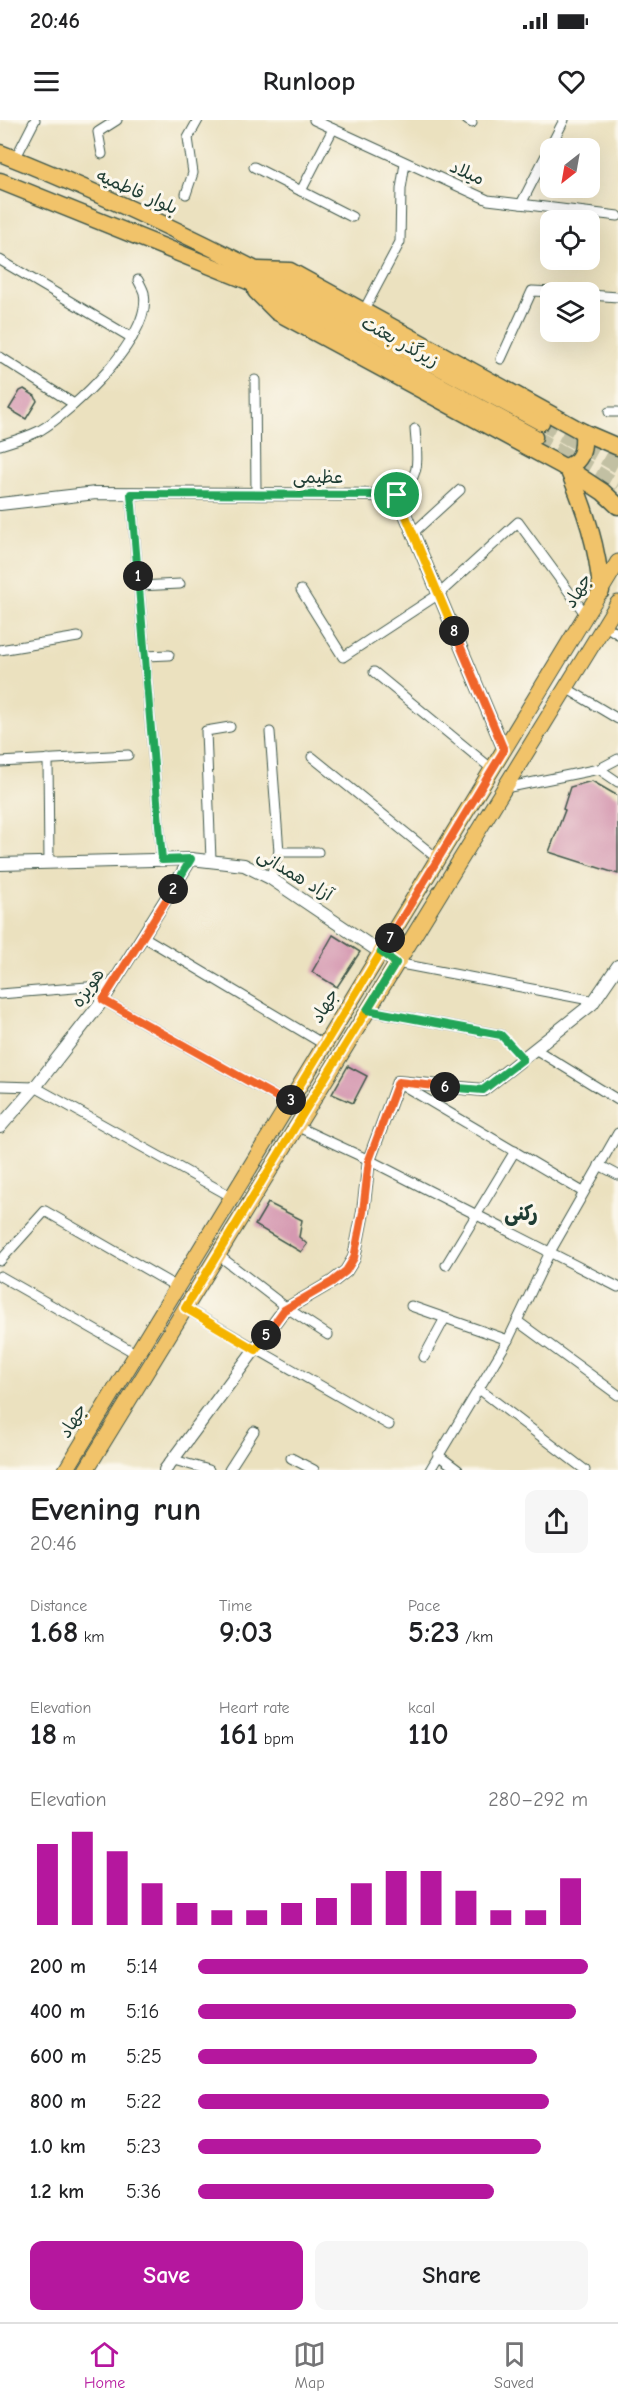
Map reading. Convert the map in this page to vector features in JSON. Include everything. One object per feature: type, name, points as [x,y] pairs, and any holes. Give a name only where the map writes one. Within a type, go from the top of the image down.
[{"type":"highway","name":"بلوار فاطمیه","points":[[7,156],[144,216],[252,275]]},
{"type":"highway","points":[[0,181],[252,275],[290,271],[583,432],[613,443]]},
{"type":"highway","points":[[252,275],[277,312],[566,468],[603,492],[618,506]]},
{"type":"highway","name":"زیرگذر بعثت","points":[[252,275],[538,430]]},
{"type":"highway","points":[[566,468],[582,454],[583,432]]},
{"type":"highway","points":[[566,468],[592,532],[601,591]]},
{"type":"main road","name":"جهاد","points":[[66,1470],[618,562]]},
{"type":"main road","name":"جهاد","points":[[86,1470],[618,603]]},
{"type":"street","points":[[7,156],[35,120]]},
{"type":"street","points":[[102,154],[98,132],[117,120]]},
{"type":"street","name":"میلاد","points":[[314,120],[488,200],[618,216]]},
{"type":"street","points":[[521,204],[564,120]]},
{"type":"street","points":[[186,194],[194,173],[188,138],[194,121]]},
{"type":"street","points":[[302,191],[333,129]]},
{"type":"street","points":[[364,310],[400,242],[401,189],[405,163]]},
{"type":"street","points":[[254,167],[352,217]]},
{"type":"street","points":[[0,260],[132,338]]},
{"type":"street","points":[[0,445],[39,430],[74,404],[100,380],[132,338],[143,310],[144,293],[138,280]]},
{"type":"street","points":[[501,359],[532,291],[540,291]]},
{"type":"street","points":[[600,296],[618,297]]},
{"type":"street","points":[[0,357],[74,404]]},
{"type":"street","points":[[255,380],[256,495]]},
{"type":"street","points":[[415,429],[417,461],[415,478],[397,495],[504,750]]},
{"type":"street","points":[[413,534],[460,490]]},
{"type":"street","name":"عظیمی","points":[[0,504],[96,494],[397,495]]},
{"type":"street","points":[[131,494],[162,860]]},
{"type":"street","points":[[301,590],[343,657],[439,594],[518,522],[586,615]]},
{"type":"street","points":[[139,586],[180,584]]},
{"type":"street","points":[[604,625],[618,634]]},
{"type":"street","points":[[0,650],[78,637]]},
{"type":"street","points":[[145,656],[169,655]]},
{"type":"street","points":[[374,672],[492,769]]},
{"type":"street","points":[[566,688],[618,719]]},
{"type":"street","points":[[211,860],[206,731],[230,727]]},
{"type":"street","points":[[270,732],[279,852],[270,878]]},
{"type":"street","points":[[0,762],[128,755]]},
{"type":"street","points":[[312,757],[438,859]]},
{"type":"street","points":[[48,759],[49,863]]},
{"type":"street","points":[[504,788],[599,769],[618,759]]},
{"type":"street","points":[[599,769],[618,782]]},
{"type":"street","points":[[279,852],[318,852]]},
{"type":"street","name":"آزاد همدانی","points":[[0,864],[191,859],[244,865],[270,878],[396,963]]},
{"type":"street","name":"هویزه","points":[[0,1127],[35,1087],[103,1000],[191,859]]},
{"type":"street","points":[[144,937],[325,1045]]},
{"type":"street","points":[[396,963],[595,1001]]},
{"type":"street","points":[[398,1082],[483,1090],[595,1001],[618,966]]},
{"type":"street","points":[[0,994],[112,985]]},
{"type":"street","points":[[103,1000],[289,1104]]},
{"type":"street","points":[[367,1010],[501,1035]]},
{"type":"street","points":[[535,1049],[618,1100]]},
{"type":"street","points":[[398,1082],[583,1192]]},
{"type":"street","points":[[165,1470],[209,1409],[288,1308],[332,1282],[346,1271],[354,1258],[363,1212],[369,1160],[398,1082]]},
{"type":"street","points":[[0,1086],[35,1087],[232,1197]]},
{"type":"street","points":[[296,1126],[369,1160],[618,1287]]},
{"type":"street","points":[[430,1470],[508,1340],[550,1252],[618,1133]]},
{"type":"street","points":[[446,1265],[515,1151]]},
{"type":"street","points":[[599,1166],[618,1175]]},
{"type":"street","points":[[0,1261],[45,1211],[177,1287]]},
{"type":"street","points":[[217,1254],[328,1335]]},
{"type":"street","points":[[0,1276],[136,1354]]},
{"type":"street","points":[[411,1306],[508,1340]]},
{"type":"street","points":[[185,1308],[389,1425]]},
{"type":"street","points":[[424,1357],[445,1318]]},
{"type":"street","points":[[517,1321],[618,1395]]},
{"type":"street","points":[[479,1389],[585,1470]]},
{"type":"street","points":[[229,1470],[254,1431]]},
{"type":"street","points":[[438,1455],[458,1470]]},
{"type":"street","points":[[291,1458],[314,1470]]},
{"type":"street","points":[[174,1460],[209,1470]]},
{"type":"path","points":[[501,1035],[523,1059]]},
{"type":"building","points":[[24,389],[35,396],[37,401],[26,419],[9,409],[20,391]]},
{"type":"building","points":[[592,781],[618,796],[618,874],[549,852],[565,810],[563,809],[570,787]]},
{"type":"building","points":[[333,935],[360,952],[337,987],[312,972]]},
{"type":"building","points":[[348,1066],[367,1076],[353,1103],[332,1094]]},
{"type":"building","points":[[268,1203],[302,1220],[299,1237],[307,1244],[301,1252],[255,1225]]},
{"type":"tunnel","points":[[541,422],[618,465]]},
{"type":"tunnel","points":[[534,437],[618,486]]},
{"type":"district","name":"رکنی","points":[[521,1213]]},
{"type":"route","points":[[397,495],[131,494],[162,860],[191,859],[103,1000],[289,1104],[381,952],[396,963],[367,1010],[296,1126],[185,1308],[256,1350],[284,1310],[332,1282],[346,1271],[354,1258],[363,1212],[369,1160],[398,1082],[483,1090],[523,1059],[501,1035],[367,1010],[396,963],[381,952],[504,750],[397,495]]}]
